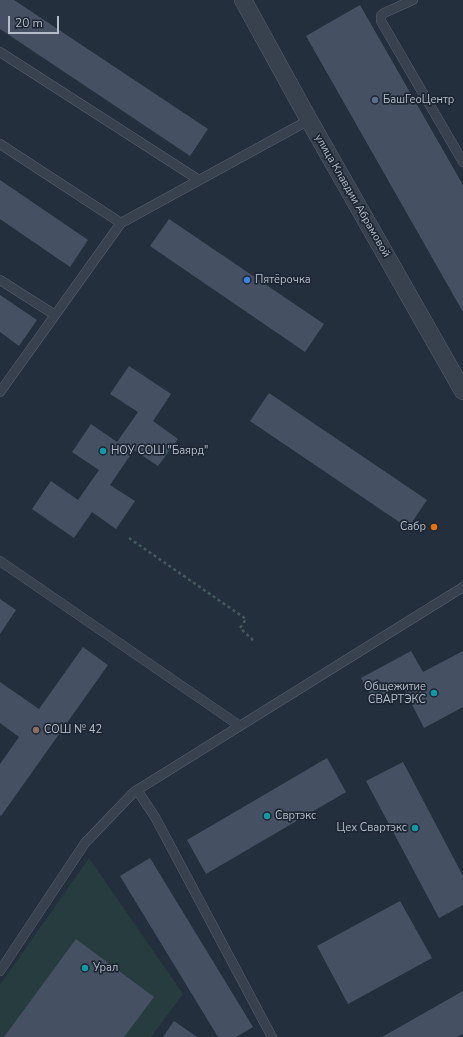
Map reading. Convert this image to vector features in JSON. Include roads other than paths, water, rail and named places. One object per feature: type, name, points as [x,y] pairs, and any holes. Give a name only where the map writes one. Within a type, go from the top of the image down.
[{"type":"street","name":"улица Клавдии Абрамовой","points":[[243,0],[309,120],[463,391]]},
{"type":"lane","points":[[412,0],[381,16],[381,21],[463,162]]},
{"type":"lane","points":[[0,52],[199,180]]},
{"type":"lane","points":[[0,392],[121,223],[309,120]]},
{"type":"lane","points":[[0,144],[121,223]]},
{"type":"lane","points":[[0,280],[55,315]]},
{"type":"lane","points":[[0,561],[240,726]]},
{"type":"lane","points":[[0,971],[85,842],[137,790],[463,587]]},
{"type":"lane","points":[[137,790],[155,817],[272,1037]]},
{"type":"place","name":"БашГеоЦентр","points":[[375,100]]},
{"type":"place","name":"Пятёрочка","points":[[247,280]]},
{"type":"place","name":"НОУ СОШ \"Баярд\"","points":[[103,451]]},
{"type":"place","name":"Сабр","points":[[434,527]]},
{"type":"place","name":"Общежитие СВАРТЭКС","points":[[434,693]]},
{"type":"place","name":"СОШ № 42","points":[[36,730]]},
{"type":"place","name":"Свртэкс","points":[[267,816]]},
{"type":"place","name":"Цех Свартэкс","points":[[415,828]]},
{"type":"place","name":"Урал","points":[[85,968]]}]
